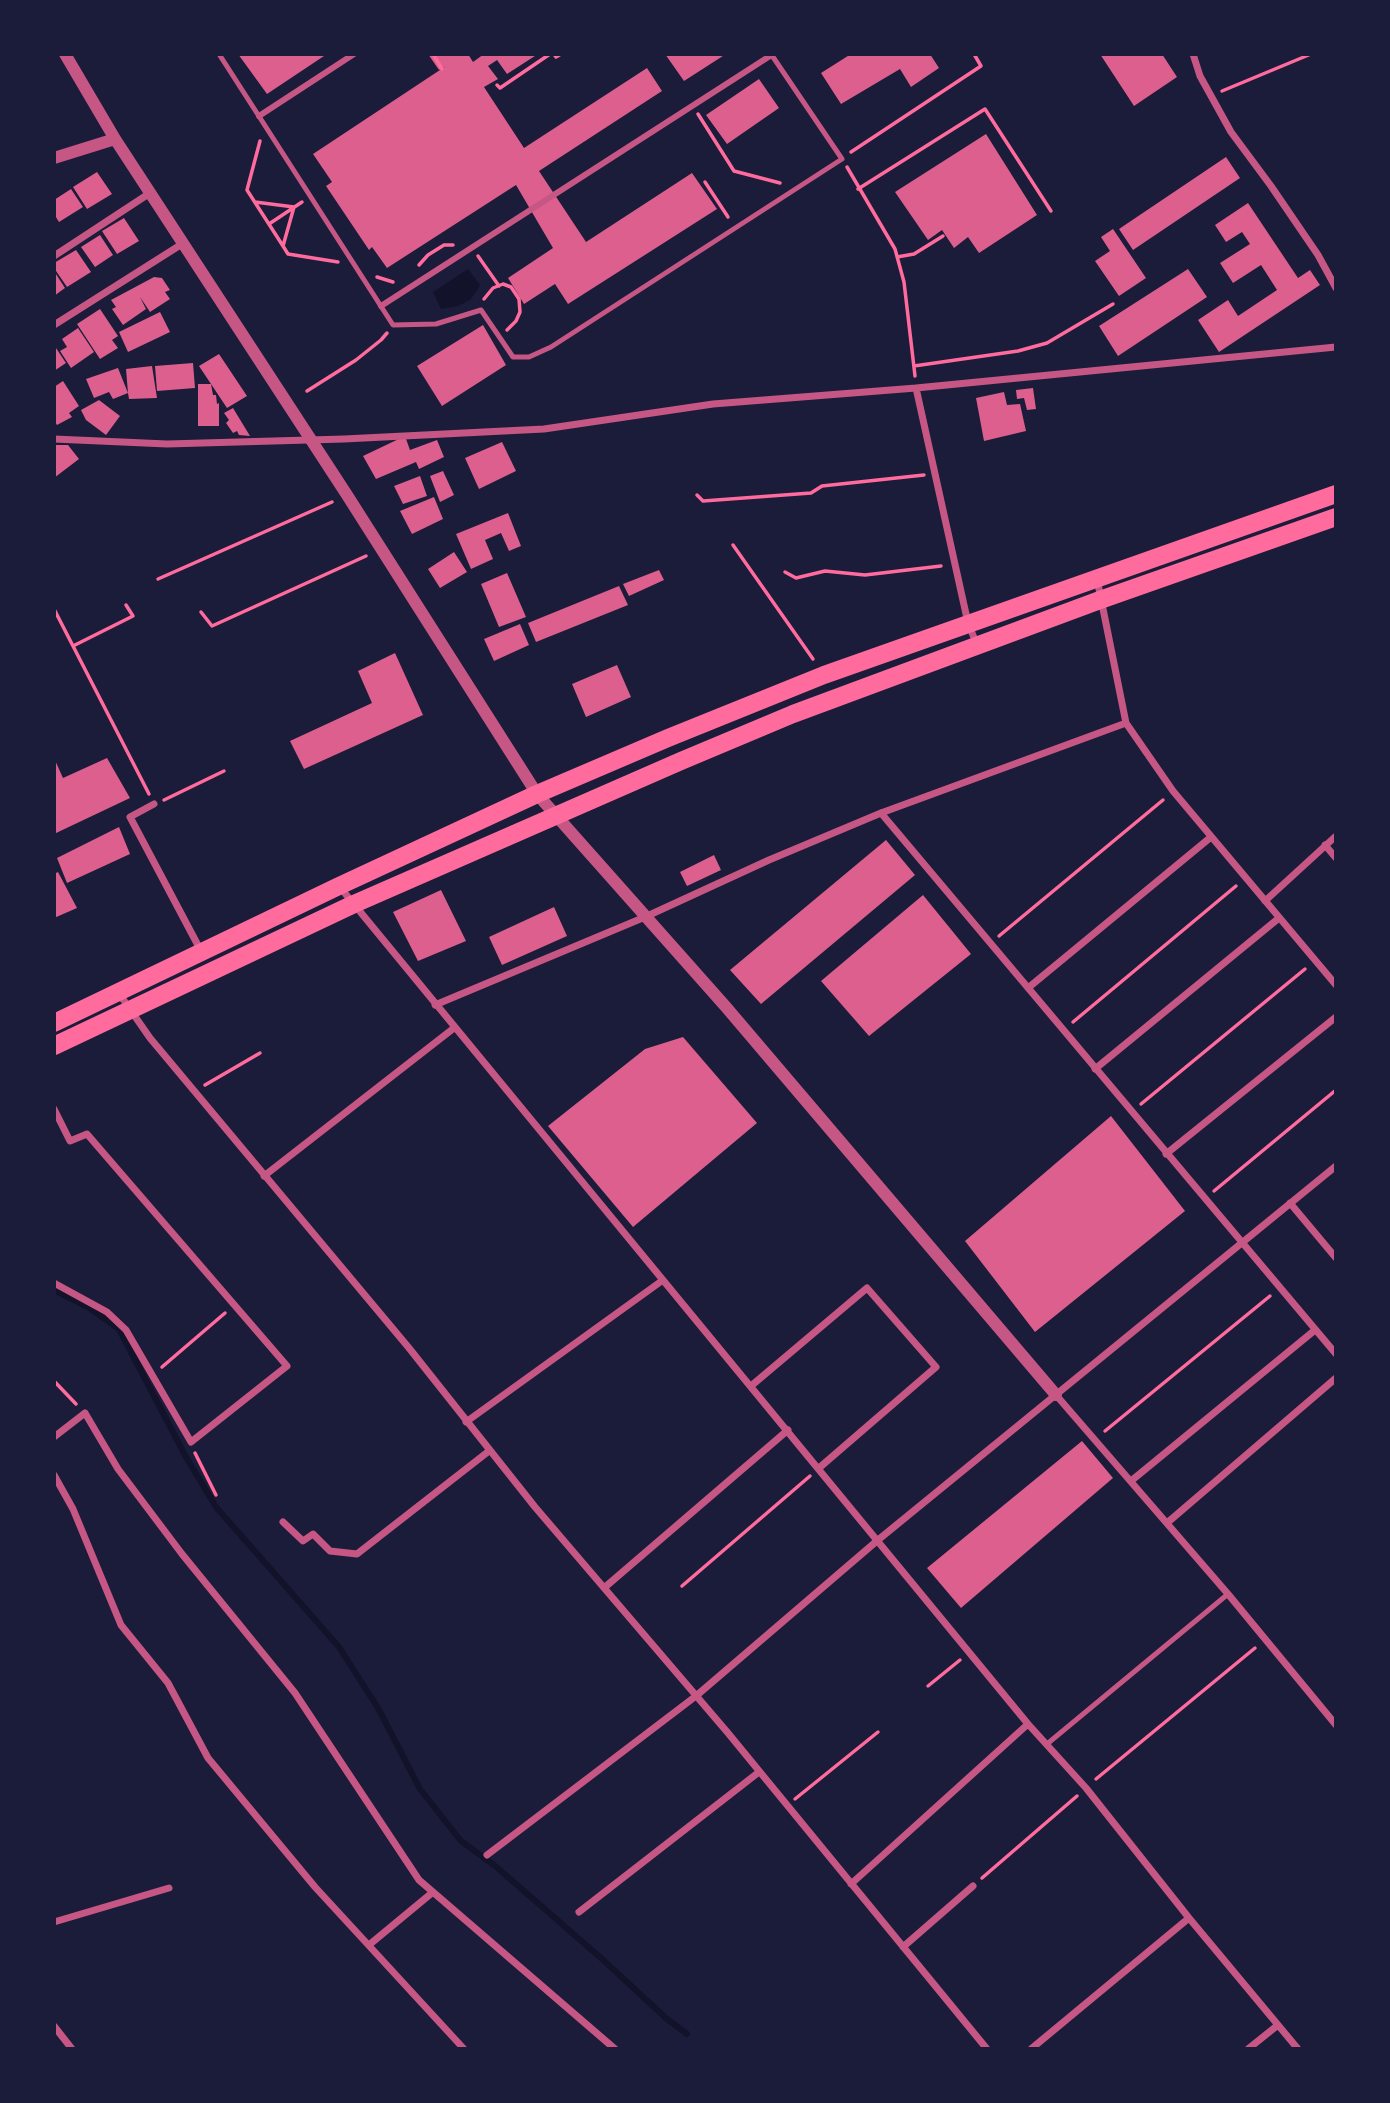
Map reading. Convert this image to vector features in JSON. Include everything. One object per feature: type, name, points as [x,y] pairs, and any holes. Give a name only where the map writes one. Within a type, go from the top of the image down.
[{"type":"highway","points":[[54,1023],[537,794],[668,738],[824,675],[1336,494]]},
{"type":"highway","points":[[54,1046],[354,904],[793,714],[1100,600],[1336,517]]},
{"type":"street","points":[[65,54],[149,193],[537,794],[726,1007],[1228,1594],[1336,1725]]},
{"type":"street","points":[[259,116],[354,54]]},
{"type":"street","points":[[381,306],[772,54]]},
{"type":"street","points":[[1193,54],[1199,76],[1231,132],[1318,255],[1336,288]]},
{"type":"street","points":[[54,158],[115,139]]},
{"type":"street","points":[[54,256],[149,193]]},
{"type":"street","points":[[54,325],[182,244]]},
{"type":"street","points":[[54,439],[167,444],[544,429],[713,404],[916,388],[1336,347]]},
{"type":"street","points":[[916,388],[968,623],[977,645]]},
{"type":"street","points":[[1097,578],[1126,723],[1173,791],[1336,985]]},
{"type":"street","points":[[435,1005],[645,917],[769,860],[881,813],[1126,723]]},
{"type":"street","points":[[154,804],[130,817],[201,952]]},
{"type":"street","points":[[881,813],[1336,1354]]},
{"type":"street","points":[[1028,988],[1211,836]]},
{"type":"street","points":[[1265,901],[1336,836]]},
{"type":"street","points":[[1325,845],[1336,858]]},
{"type":"street","points":[[339,886],[1028,1724],[1086,1788],[1298,2049]]},
{"type":"street","points":[[1095,1069],[1279,918]]},
{"type":"street","points":[[118,992],[150,1038],[408,1348],[489,1451],[696,1696],[987,2049]]},
{"type":"street","points":[[1166,1154],[1336,1017]]},
{"type":"street","points":[[264,1176],[454,1028]]},
{"type":"street","points":[[54,1109],[70,1141],[87,1133],[287,1366],[191,1442],[126,1330],[107,1312],[54,1283]]},
{"type":"street","points":[[487,1855],[696,1696],[878,1539],[1336,1166]]},
{"type":"street","points":[[1290,1203],[1336,1258]]},
{"type":"street","points":[[466,1422],[663,1280]]},
{"type":"street","points":[[751,1385],[867,1287],[936,1367],[819,1468]]},
{"type":"street","points":[[1131,1481],[1315,1330]]},
{"type":"street","points":[[1167,1523],[1336,1378]]},
{"type":"street","points":[[54,1437],[85,1413],[118,1469],[181,1555],[295,1693],[419,1880],[615,2049]]},
{"type":"street","points":[[604,1588],[788,1430]]},
{"type":"street","points":[[283,1521],[303,1541],[313,1534],[330,1551],[357,1554],[489,1451]]},
{"type":"street","points":[[54,1475],[73,1509],[121,1625],[168,1683],[208,1758],[315,1887],[464,2049]]},
{"type":"street","points":[[851,1884],[1028,1724]]},
{"type":"street","points":[[579,1912],[759,1772]]},
{"type":"street","points":[[903,1947],[973,1886]]},
{"type":"street","points":[[54,1922],[169,1888]]},
{"type":"street","points":[[369,1945],[433,1892]]},
{"type":"street","points":[[1031,2049],[1189,1918]]},
{"type":"street","points":[[54,2025],[70,2048]]},
{"type":"street","points":[[1248,2049],[1278,2025]]},
{"type":"lane","points":[[219,54],[393,325],[436,324],[481,310],[513,356],[529,358],[551,347],[842,159],[772,54]]},
{"type":"lane","points":[[1047,1744],[1228,1594]]},
{"type":"path","points":[[433,54],[442,69]]},
{"type":"path","points":[[497,85],[500,88],[552,54],[556,57],[561,54]]},
{"type":"path","points":[[916,388],[904,282],[895,249],[842,159],[981,66],[974,54]]},
{"type":"path","points":[[1211,96],[1311,54]]},
{"type":"path","points":[[693,106],[734,171],[796,188]]},
{"type":"path","points":[[859,189],[985,109],[1051,211]]},
{"type":"path","points":[[264,124],[247,190],[288,254],[354,264]]},
{"type":"path","points":[[705,182],[736,228]]},
{"type":"path","points":[[269,224],[311,196]]},
{"type":"path","points":[[255,202],[294,207]]},
{"type":"path","points":[[283,246],[294,207]]},
{"type":"path","points":[[897,257],[914,254],[943,236]]},
{"type":"path","points":[[359,271],[411,288],[416,270],[428,255],[444,245],[455,246],[471,249],[499,286]]},
{"type":"path","points":[[479,310],[493,288],[503,284],[510,287],[519,299],[520,312],[516,321],[499,337]]},
{"type":"path","points":[[914,366],[1018,351],[1047,344],[1113,304]]},
{"type":"path","points":[[307,391],[368,351],[393,325]]},
{"type":"path","points":[[697,495],[703,501],[811,493],[822,486],[936,474]]},
{"type":"path","points":[[158,579],[346,495]]},
{"type":"path","points":[[733,545],[824,675]]},
{"type":"path","points":[[201,612],[212,626],[381,549]]},
{"type":"path","points":[[785,572],[796,578],[825,571],[865,575],[955,564]]},
{"type":"path","points":[[73,646],[133,616],[126,606]]},
{"type":"path","points":[[54,609],[154,804],[225,771]]},
{"type":"path","points":[[990,944],[1173,791]]},
{"type":"path","points":[[1063,1030],[1245,878]]},
{"type":"path","points":[[1132,1112],[1315,960]]},
{"type":"path","points":[[194,1091],[260,1053]]},
{"type":"path","points":[[1205,1199],[1336,1090]]},
{"type":"path","points":[[1096,1439],[1280,1288]]},
{"type":"path","points":[[152,1375],[235,1305]]},
{"type":"path","points":[[54,1381],[85,1413]]},
{"type":"path","points":[[191,1442],[216,1495]]},
{"type":"path","points":[[682,1586],[819,1468]]},
{"type":"path","points":[[973,1886],[1086,1788],[1266,1640]]},
{"type":"path","points":[[928,1686],[970,1651]]},
{"type":"path","points":[[787,1806],[878,1732]]},
{"type":"shaded area","points":[[468,269],[480,285],[476,292],[470,300],[458,306],[441,309],[433,292]]},
{"type":"building","points":[[238,54],[327,54],[267,94]]},
{"type":"building","points":[[428,54],[468,54],[473,62],[484,54],[538,54],[507,74],[497,60],[488,66],[498,79],[484,87],[524,148],[647,68],[662,91],[539,171],[586,242],[692,173],[717,209],[568,304],[555,284],[524,304],[508,278],[553,248],[516,185],[387,268],[372,247],[369,250],[326,186],[332,182],[313,154],[446,66],[439,70]]},
{"type":"building","points":[[665,54],[726,54],[684,81]]},
{"type":"building","points":[[851,54],[930,54],[939,68],[911,87],[900,69],[841,104],[821,73]]},
{"type":"building","points":[[1100,54],[1162,54],[1177,77],[1134,106]]},
{"type":"building","points":[[759,79],[779,108],[727,144],[706,115]]},
{"type":"building","points":[[986,134],[1037,215],[979,253],[968,237],[954,248],[942,230],[928,240],[895,192]]},
{"type":"building","points":[[1226,157],[1240,178],[1133,250],[1119,229]]},
{"type":"building","points":[[97,172],[112,194],[87,209],[73,187]]},
{"type":"building","points":[[71,189],[83,207],[59,222],[54,214],[54,200]]},
{"type":"building","points":[[1248,203],[1298,278],[1310,270],[1320,285],[1219,352],[1198,320],[1228,300],[1238,316],[1277,290],[1261,265],[1233,283],[1220,263],[1250,244],[1242,232],[1226,242],[1215,225]]},
{"type":"building","points":[[124,218],[139,241],[117,254],[102,231]]},
{"type":"building","points":[[1113,229],[1146,278],[1119,296],[1095,261],[1110,251],[1101,237]]},
{"type":"building","points":[[100,235],[113,255],[95,267],[81,247]]},
{"type":"building","points":[[76,250],[91,272],[67,287],[54,268],[54,263]]},
{"type":"building","points":[[1188,269],[1207,297],[1118,356],[1099,326]]},
{"type":"building","points":[[54,271],[65,288],[54,296]]},
{"type":"building","points":[[154,277],[162,278],[170,290],[165,292],[170,299],[150,312],[140,297],[146,309],[123,325],[112,309],[116,307],[111,300]]},
{"type":"building","points":[[100,309],[118,336],[112,340],[118,348],[100,359],[77,324]]},
{"type":"building","points":[[160,312],[170,332],[128,352],[119,332]]},
{"type":"building","points":[[483,325],[506,365],[442,406],[417,366]]},
{"type":"building","points":[[78,328],[94,352],[71,368],[60,351],[67,347],[62,339]]},
{"type":"building","points":[[54,345],[66,363],[54,371]]},
{"type":"building","points":[[219,354],[247,396],[227,408],[199,366]]},
{"type":"building","points":[[193,363],[195,388],[157,391],[155,366]]},
{"type":"building","points":[[152,366],[157,398],[129,399],[126,369]]},
{"type":"building","points":[[118,368],[128,393],[113,399],[109,392],[94,398],[86,379]]},
{"type":"building","points":[[63,381],[79,406],[69,413],[72,417],[57,425],[54,421],[54,387]]},
{"type":"building","points":[[198,384],[211,384],[213,395],[216,395],[217,404],[219,403],[219,426],[198,426]]},
{"type":"building","points":[[1033,388],[1036,409],[1027,410],[1024,398],[1017,399],[1016,390]]},
{"type":"building","points":[[1004,392],[1007,405],[1020,404],[1026,431],[984,441],[976,398]]},
{"type":"building","points":[[99,400],[120,416],[106,435],[86,420],[81,410]]},
{"type":"building","points":[[233,408],[250,436],[239,435],[237,431],[233,433],[226,423],[229,420],[224,413]]},
{"type":"building","points":[[405,436],[410,450],[437,440],[444,457],[419,469],[416,462],[376,479],[363,456]]},
{"type":"building","points":[[502,442],[516,471],[479,489],[465,458]]},
{"type":"building","points":[[54,445],[68,445],[79,459],[54,478]]},
{"type":"building","points":[[443,471],[454,495],[440,502],[430,476]]},
{"type":"building","points":[[420,476],[427,496],[403,504],[394,486]]},
{"type":"building","points":[[434,497],[443,519],[412,534],[400,511]]},
{"type":"building","points":[[508,513],[521,546],[509,551],[501,533],[485,540],[493,559],[471,569],[456,534]]},
{"type":"building","points":[[454,552],[467,572],[440,588],[428,569]]},
{"type":"building","points":[[659,570],[664,580],[629,596],[623,584]]},
{"type":"building","points":[[507,573],[526,617],[499,627],[481,584]]},
{"type":"building","points":[[619,586],[628,605],[536,642],[528,623]]},
{"type":"building","points":[[520,624],[529,645],[494,661],[484,639]]},
{"type":"building","points":[[395,653],[423,715],[304,769],[290,741],[372,703],[358,671]]},
{"type":"building","points":[[617,665],[631,697],[586,717],[572,684]]},
{"type":"building","points":[[54,758],[63,778],[107,758],[130,798],[54,834]]},
{"type":"building","points":[[119,827],[130,854],[67,883],[57,858]]},
{"type":"building","points":[[886,840],[915,875],[761,1004],[730,970]]},
{"type":"building","points":[[714,855],[721,870],[687,886],[680,872]]},
{"type":"building","points":[[58,872],[77,908],[54,918],[54,874]]},
{"type":"building","points":[[441,890],[466,941],[418,961],[393,912]]},
{"type":"building","points":[[923,895],[971,954],[869,1036],[821,981]]},
{"type":"building","points":[[554,907],[567,936],[502,965],[489,937]]},
{"type":"building","points":[[683,1037],[757,1123],[633,1227],[548,1126],[645,1049]]},
{"type":"building","points":[[1111,1116],[1185,1211],[1035,1332],[965,1241]]},
{"type":"building","points":[[1082,1441],[1113,1478],[961,1608],[927,1568]]},
{"type":"waterway","points":[[54,1290],[88,1307],[119,1329],[186,1457],[216,1507],[339,1647],[378,1708],[420,1789],[461,1841],[494,1865],[687,2034]]}]
